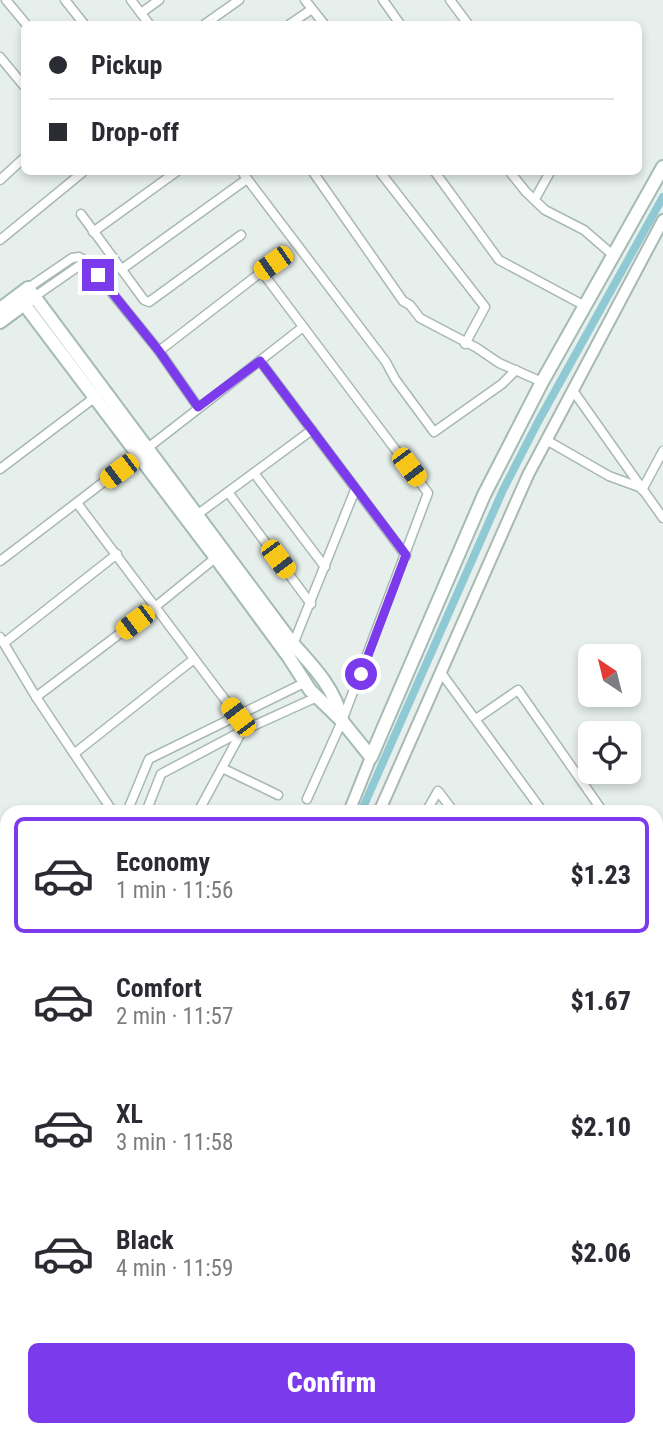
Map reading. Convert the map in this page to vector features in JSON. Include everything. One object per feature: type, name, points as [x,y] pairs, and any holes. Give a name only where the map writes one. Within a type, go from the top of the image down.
[{"type":"main road","points":[[291,650],[304,682],[342,721],[371,757],[484,495],[542,382],[663,167]]},
{"type":"main road","points":[[0,309],[26,296]]},
{"type":"main road","points":[[0,321],[26,296]]},
{"type":"main road","points":[[26,296],[291,650],[324,679],[337,701],[342,721]]},
{"type":"street","points":[[6,0],[24,21]]},
{"type":"street","points":[[65,0],[82,21]]},
{"type":"street","points":[[131,0],[147,21]]},
{"type":"street","points":[[141,13],[159,0]]},
{"type":"street","points":[[209,21],[239,0]]},
{"type":"street","points":[[305,0],[322,21]]},
{"type":"street","points":[[383,0],[398,21]]},
{"type":"street","points":[[450,0],[466,21]]},
{"type":"street","points":[[294,21],[312,9]]},
{"type":"street","points":[[0,57],[21,82]]},
{"type":"street","points":[[0,180],[21,161]]},
{"type":"street","points":[[0,240],[79,175]]},
{"type":"street","points":[[93,232],[172,175]]},
{"type":"street","points":[[122,269],[244,175],[386,362],[395,379],[435,432],[502,384],[516,370]]},
{"type":"street","points":[[315,175],[403,301],[410,305],[420,318],[542,382]]},
{"type":"street","points":[[382,175],[485,307],[466,344]]},
{"type":"street","points":[[437,175],[499,260],[585,306]]},
{"type":"street","points":[[512,175],[545,210],[584,230],[614,256]]},
{"type":"street","points":[[535,199],[548,175]]},
{"type":"street","points":[[81,214],[144,300],[149,302],[241,235]]},
{"type":"street","points":[[382,805],[528,475],[662,228]]},
{"type":"street","points":[[26,296],[72,258],[79,257],[86,261],[159,351],[198,407]]},
{"type":"street","points":[[159,351],[273,263]]},
{"type":"street","points":[[262,272],[428,493],[342,721],[307,799]]},
{"type":"street","points":[[0,561],[303,327]]},
{"type":"street","points":[[260,361],[406,555]]},
{"type":"street","points":[[573,392],[663,518]]},
{"type":"street","points":[[0,469],[100,394]]},
{"type":"street","points":[[192,518],[312,430]]},
{"type":"street","points":[[548,441],[609,476],[641,488]]},
{"type":"street","points":[[641,488],[663,451]]},
{"type":"street","points":[[254,473],[325,567]]},
{"type":"street","points":[[291,650],[355,490]]},
{"type":"street","points":[[229,492],[311,604]]},
{"type":"street","points":[[77,503],[238,717],[242,731],[202,805]]},
{"type":"street","points":[[108,805],[36,697],[2,640],[117,554]]},
{"type":"street","points":[[36,697],[220,555]]},
{"type":"street","points":[[75,753],[194,659]]},
{"type":"street","points":[[442,674],[538,805]]},
{"type":"street","points":[[130,805],[149,759],[304,682]]},
{"type":"street","points":[[476,719],[518,690],[598,805]]},
{"type":"street","points":[[149,805],[162,774],[242,731],[317,697]]},
{"type":"street","points":[[352,805],[371,757]]},
{"type":"street","points":[[222,768],[278,795]]},
{"type":"street","points":[[430,805],[438,791],[449,805]]},
{"type":"waterway","points":[[364,805],[503,490],[663,197]]},
{"type":"route","points":[[98,275],[159,351],[198,407],[260,361],[406,555],[361,674]]}]
